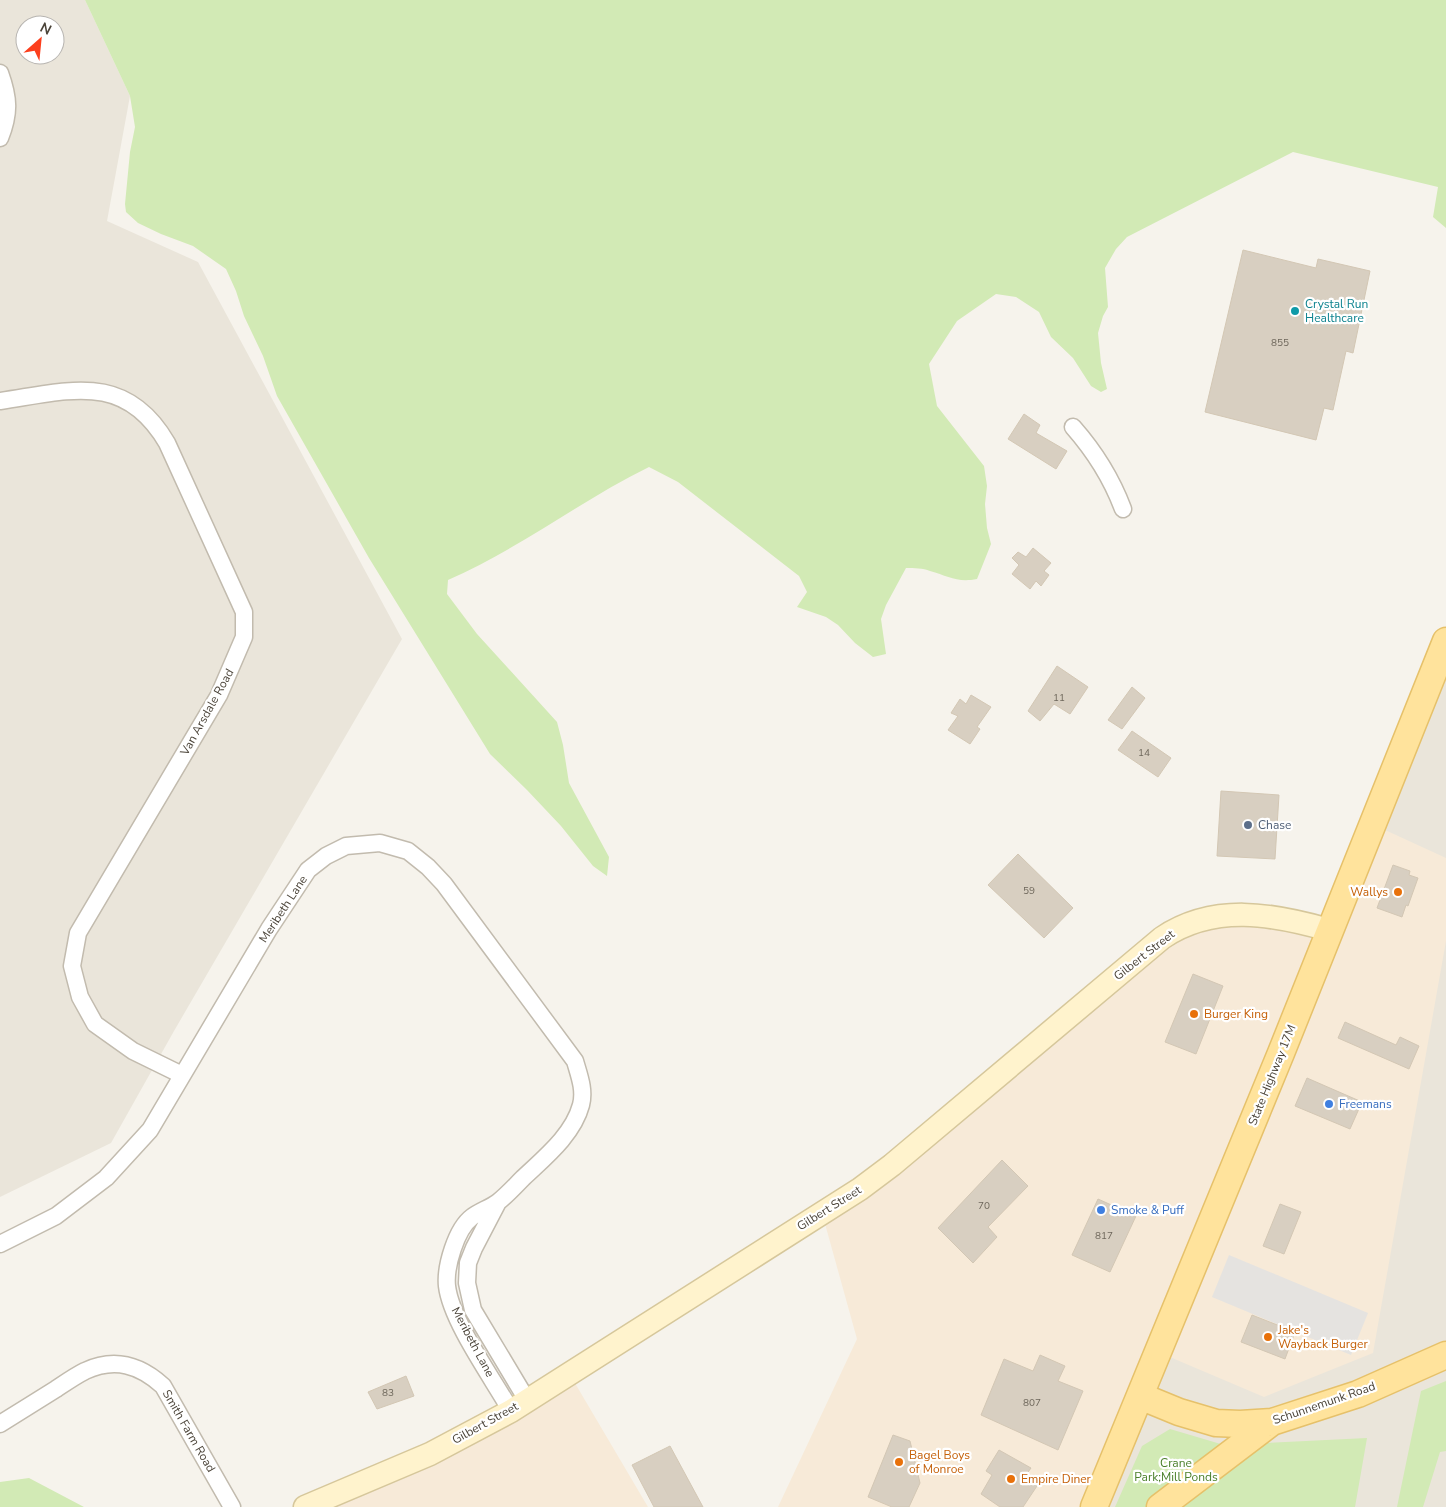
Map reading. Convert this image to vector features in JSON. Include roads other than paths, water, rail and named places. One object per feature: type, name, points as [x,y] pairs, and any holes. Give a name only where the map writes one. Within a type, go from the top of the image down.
[{"type":"main road","name":"State Highway 17M","points":[[1094,1507],[1270,1081],[1446,641]]},
{"type":"main road","name":"Schunnemunk Road","points":[[1140,1396],[1178,1412],[1216,1423],[1272,1422],[1358,1394],[1446,1355]]},
{"type":"main road","points":[[1160,1507],[1272,1422]]},
{"type":"street","points":[[0,73],[8,98],[5,125],[0,138]]},
{"type":"street","name":"Van Arsdale Road","points":[[0,400],[79,390],[103,392],[122,399],[142,411],[156,425],[166,443],[244,612],[244,638],[219,695],[78,933],[72,966],[80,997],[94,1024],[133,1051],[182,1075]]},
{"type":"street","points":[[1073,427],[1106,470],[1123,509]]},
{"type":"street","name":"Meribeth Lane","points":[[0,1244],[56,1216],[106,1178],[150,1130],[269,929],[308,870],[326,856],[346,846],[380,843],[408,851],[428,867],[462,908],[575,1060],[582,1084],[582,1104],[575,1121],[556,1146],[498,1202],[470,1217],[453,1248],[447,1268],[447,1287],[452,1305],[463,1328],[519,1405]]},
{"type":"street","name":"Gilbert Street","points":[[305,1507],[430,1454],[519,1405],[860,1189],[892,1165],[1162,938],[1173,931],[1204,919],[1236,914],[1278,917],[1329,930]]},
{"type":"street","name":"Smith Farm Road","points":[[0,1424],[86,1370],[106,1365],[121,1364],[138,1368],[151,1375],[163,1386],[232,1507]]},
{"type":"place","name":"Crystal Run Healthcare","points":[[1295,311]]},
{"type":"place","name":"Chase","points":[[1248,825]]},
{"type":"place","name":"Wallys","points":[[1398,892]]},
{"type":"place","name":"Burger King","points":[[1194,1014]]},
{"type":"place","name":"Freemans","points":[[1329,1104]]},
{"type":"place","name":"Smoke & Puff","points":[[1101,1210]]},
{"type":"place","name":"Jake's Wayback Burger","points":[[1268,1337]]},
{"type":"place","name":"Bagel Boys of Monroe","points":[[899,1462]]},
{"type":"place","name":"Empire Diner","points":[[1011,1479]]},
{"type":"park label","name":"Crane Park;Mill Ponds","points":[[1176,1470]]}]
